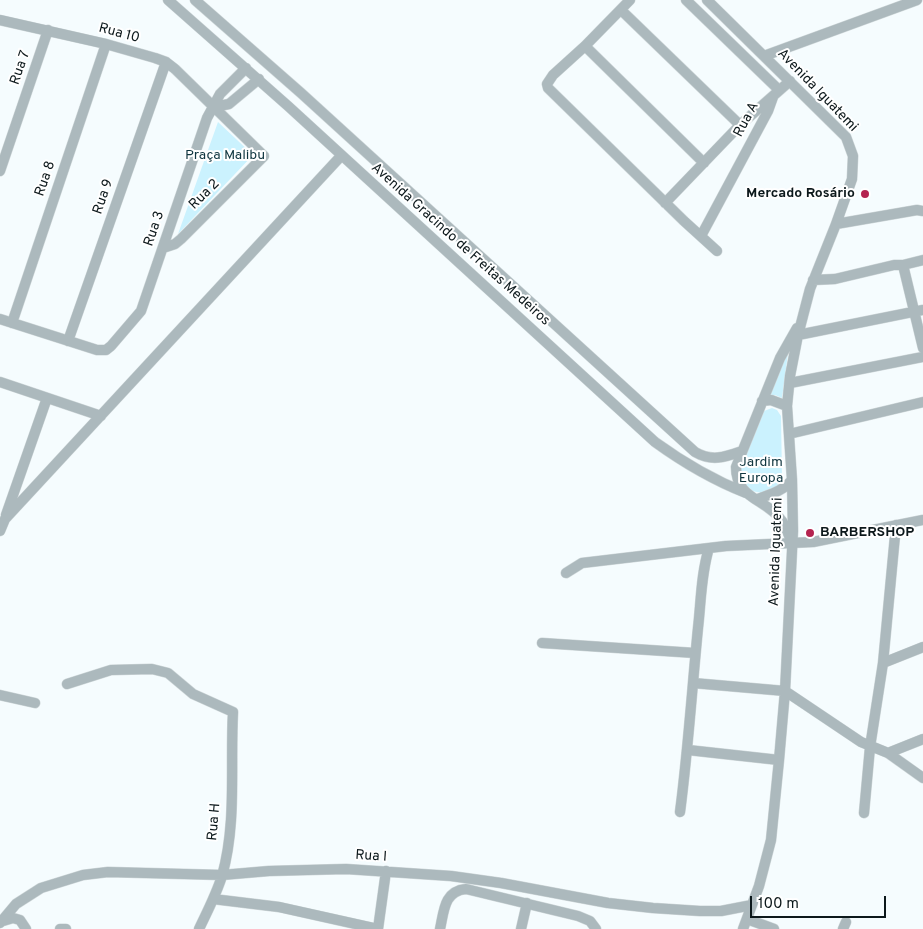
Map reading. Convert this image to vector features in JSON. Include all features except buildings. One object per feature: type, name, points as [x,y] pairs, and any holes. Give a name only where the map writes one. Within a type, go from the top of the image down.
[{"type":"street","name":"Avenida Gracindo de Freitas Medeiros","points":[[168,0],[246,68],[655,442],[697,470],[727,486],[758,499],[782,521],[793,544]]},
{"type":"street","name":"Avenida Gracindo de Freitas Medeiros","points":[[195,0],[695,452],[707,458],[720,458],[742,451]]},
{"type":"street","points":[[630,0],[549,80],[548,88],[717,251]]},
{"type":"street","points":[[686,0],[776,94],[790,81]]},
{"type":"street","name":"Avenida Iguatemi","points":[[707,0],[846,137],[854,156],[852,179],[813,280],[798,335],[790,383],[787,406],[792,480],[793,544],[785,691],[771,840],[759,886],[743,929]]},
{"type":"street","points":[[764,56],[917,0]]},
{"type":"street","points":[[621,10],[740,125]]},
{"type":"street","name":"Rua 10","points":[[0,20],[106,44],[166,62],[264,156]]},
{"type":"street","name":"Rua 7","points":[[0,171],[48,30]]},
{"type":"street","name":"Rua 8","points":[[12,323],[106,44]]},
{"type":"street","points":[[585,46],[704,163]]},
{"type":"street","name":"Rua 9","points":[[68,341],[166,62]]},
{"type":"street","name":"Rua 3","points":[[68,341],[97,350],[106,350],[140,314],[207,118],[220,94],[246,68]]},
{"type":"street","points":[[214,107],[229,104],[258,79]]},
{"type":"street","name":"Rua A","points":[[665,202],[740,125],[776,94]]},
{"type":"street","name":"Rua A","points":[[701,236],[776,94]]},
{"type":"street","name":"Rua 2","points":[[163,248],[175,244],[181,239],[264,156]]},
{"type":"street","points":[[4,518],[341,156]]},
{"type":"street","points":[[836,224],[923,210]]},
{"type":"street","points":[[813,280],[835,279],[894,264],[903,265],[923,260]]},
{"type":"street","points":[[903,265],[919,311],[923,348]]},
{"type":"street","points":[[798,335],[919,311]]},
{"type":"street","points":[[0,319],[68,341]]},
{"type":"street","points":[[746,493],[736,478],[736,467],[780,358],[802,320]]},
{"type":"street","points":[[790,383],[923,357]]},
{"type":"street","points":[[0,382],[101,416]]},
{"type":"street","points":[[0,532],[47,398]]},
{"type":"street","points":[[762,402],[771,400],[787,406]]},
{"type":"street","points":[[789,434],[923,402]]},
{"type":"street","points":[[758,499],[786,487],[792,480]]},
{"type":"street","points":[[566,573],[582,563],[709,548],[813,542],[923,520]]},
{"type":"street","points":[[864,813],[870,747],[883,663],[896,525]]},
{"type":"street","points":[[680,812],[688,750],[695,653],[704,568],[709,548]]},
{"type":"street","points":[[542,643],[695,653]]},
{"type":"street","points":[[883,663],[923,647]]},
{"type":"street","name":"Rua H","points":[[67,684],[111,670],[152,669],[168,673],[193,694],[233,712],[230,831],[222,875],[214,899],[199,929]]},
{"type":"street","points":[[693,683],[785,691],[870,747],[888,753],[923,778]]},
{"type":"street","points":[[0,695],[35,703]]},
{"type":"street","points":[[888,753],[923,739]]},
{"type":"street","points":[[688,750],[779,760]]},
{"type":"street","name":"Rua I","points":[[1,922],[16,904],[40,888],[83,875],[108,872],[222,875],[346,868],[460,877],[608,903],[653,908],[721,911],[752,905]]},
{"type":"street","points":[[214,899],[279,907],[378,929],[386,871]]},
{"type":"street","points":[[440,929],[450,895],[457,890],[466,889],[578,916],[590,921],[596,929]]},
{"type":"street","points":[[521,929],[527,903]]},
{"type":"street","points":[[1,922],[12,918],[20,920],[26,929]]},
{"type":"street","points":[[747,919],[774,929]]},
{"type":"street","points":[[60,929],[66,929]]},
{"type":"green space","name":"Praça Malibu","points":[[218,122],[253,155],[178,234]]},
{"type":"green space","points":[[789,346],[782,398],[775,395],[769,396]]},
{"type":"green space","name":"Jardim Europa","points":[[772,408],[777,410],[781,416],[782,478],[776,487],[762,493],[752,491],[745,485],[740,469],[764,411]]},
{"type":"place","name":"Mercado Rosário","points":[[865,194]]},
{"type":"place","name":"BARBERSHOP","points":[[810,533]]}]
